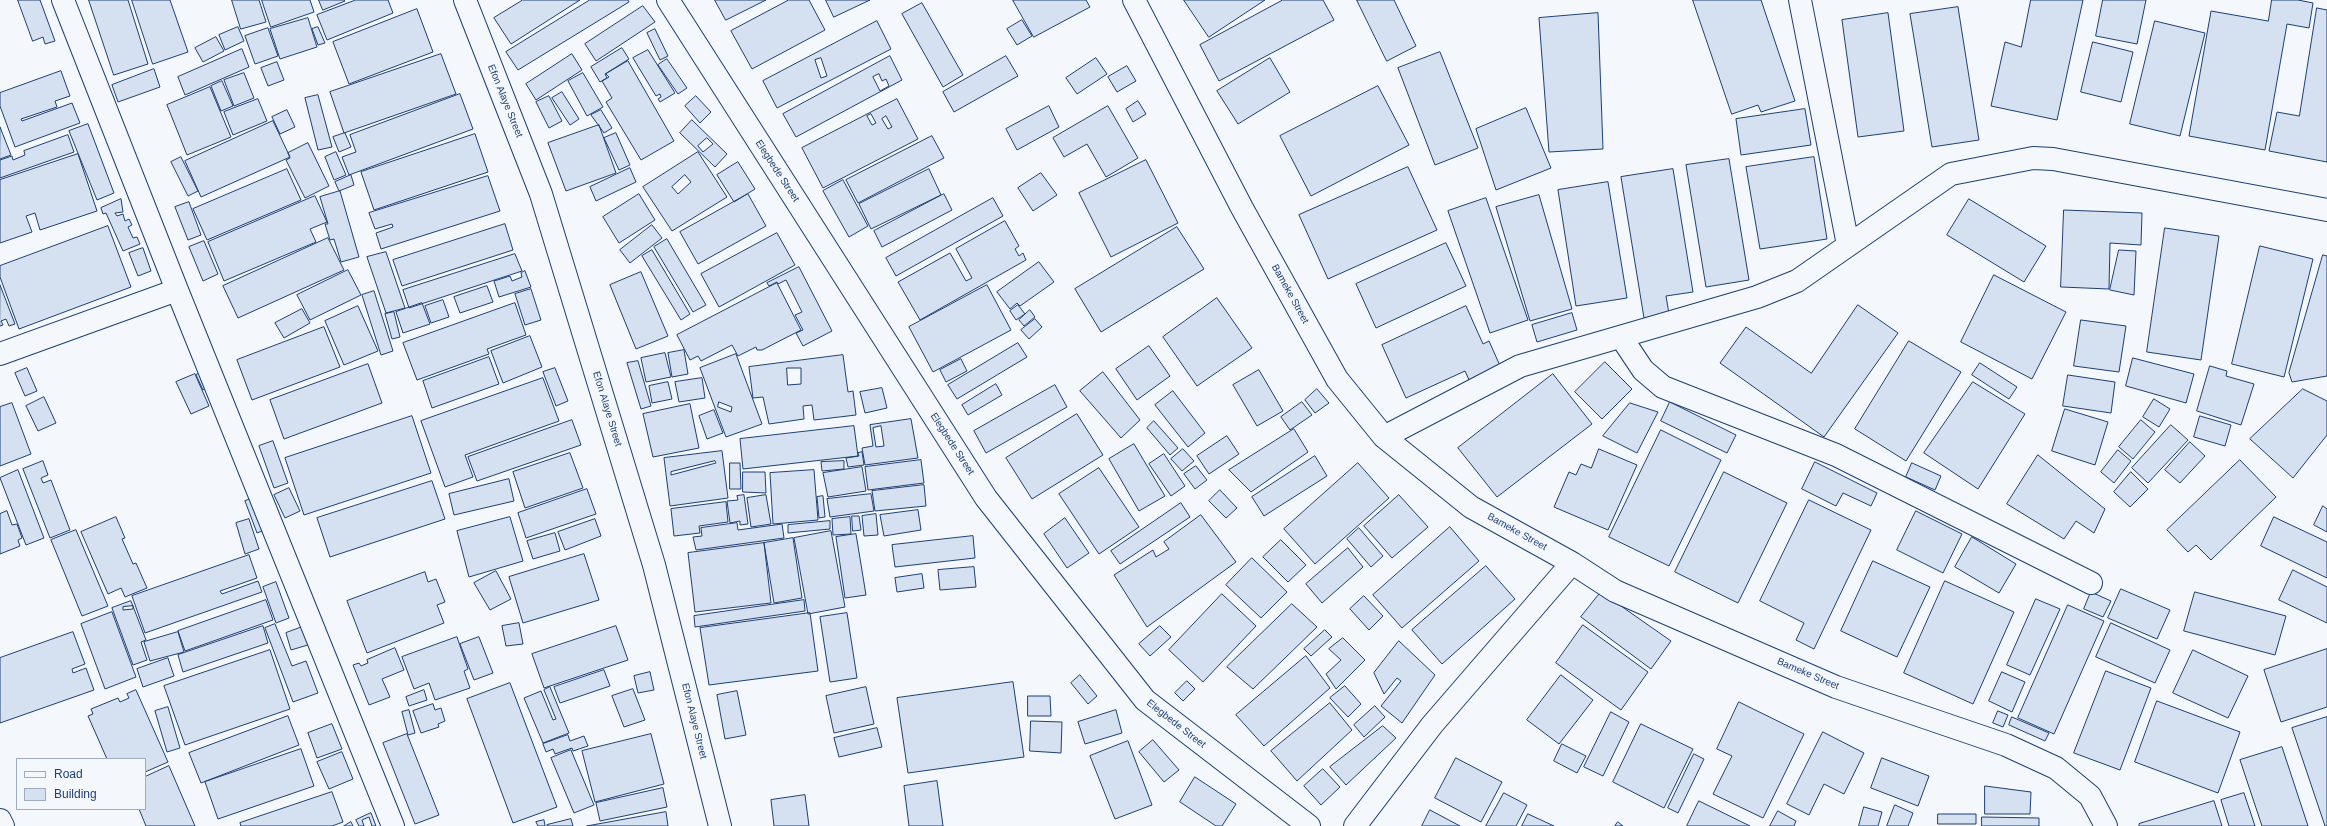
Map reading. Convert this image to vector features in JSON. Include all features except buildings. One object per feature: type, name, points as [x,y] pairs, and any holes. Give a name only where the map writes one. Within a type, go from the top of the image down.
[{"type":"street","points":[[63,0],[177,290],[393,826]]},
{"type":"street","name":"Efon Alaye Street","points":[[465,0],[541,194],[654,565],[720,826]]},
{"type":"street","name":"Elegbede Street","points":[[668,0],[991,504],[1145,700],[1309,826]]},
{"type":"street","name":"Bameke Street","points":[[1134,0],[1242,208],[1337,379],[1384,437],[1471,507],[1572,563],[1615,591],[1829,684],[2006,745],[2056,768],[2090,796],[2106,826]]},
{"type":"street","points":[[1800,0],[1848,245]]},
{"type":"street","points":[[1384,437],[1520,366],[1621,337],[1652,326],[1757,297],[1798,281],[1952,174],[2033,158],[2052,159],[2327,210]]},
{"type":"street","points":[[0,354],[177,290]]},
{"type":"street","points":[[1621,337],[1643,370],[1663,387],[1836,455],[2091,583]]},
{"type":"street","points":[[1355,826],[1432,725],[1572,563]]},
{"type":"street","points":[[0,820],[3,826]]}]
